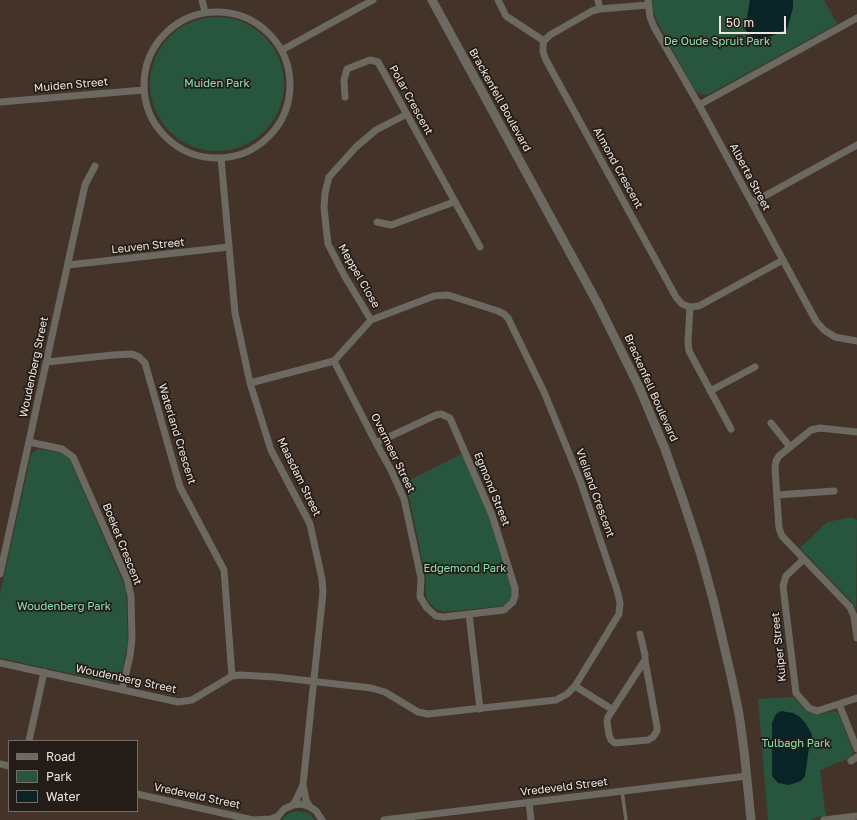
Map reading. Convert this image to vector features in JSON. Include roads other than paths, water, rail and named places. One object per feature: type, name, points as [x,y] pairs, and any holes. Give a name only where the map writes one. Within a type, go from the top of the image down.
[{"type":"street","points":[[202,0],[204,12]]},
{"type":"street","points":[[282,50],[372,0]]},
{"type":"street","name":"Brackenfell Boulevard","points":[[432,0],[598,304],[626,359],[652,418],[684,503],[708,579],[735,694],[747,776],[750,820]]},
{"type":"street","points":[[498,0],[506,16],[544,41],[550,35],[592,11],[648,3]]},
{"type":"street","points":[[598,0],[600,9]]},
{"type":"street","name":"Alberta Street","points":[[648,3],[650,17],[654,27],[699,105],[820,326],[835,337],[857,341]]},
{"type":"street","points":[[223,11],[241,15],[258,23],[272,35],[288,62],[291,88],[289,102],[281,120],[270,136],[259,145],[235,156],[221,158],[202,156],[185,150],[169,140],[156,126],[148,109],[144,90],[144,75],[148,60],[155,46],[164,34],[176,24],[190,16],[204,12],[223,11]]},
{"type":"street","points":[[699,105],[857,18]]},
{"type":"street","name":"Almond Crescent","points":[[544,41],[542,46],[543,52],[550,67],[676,297],[682,304],[690,307]]},
{"type":"street","name":"Polar Crescent","points":[[345,97],[344,80],[347,70],[370,60],[378,62],[480,247]]},
{"type":"street","name":"Muiden Street","points":[[0,102],[144,90]]},
{"type":"street","name":"Meppel Close","points":[[371,320],[344,275],[328,244],[324,208],[325,193],[329,177],[356,147],[376,130],[407,114]]},
{"type":"street","points":[[752,203],[857,145]]},
{"type":"street","name":"Maasdam Street","points":[[221,158],[235,313],[250,383],[271,450],[308,519],[313,535],[322,579],[323,592],[303,785],[306,800],[310,807]]},
{"type":"street","name":"Woudenberg Street","points":[[0,574],[86,184],[95,166]]},
{"type":"street","points":[[377,222],[391,225],[454,202]]},
{"type":"street","name":"Leuven Street","points":[[68,264],[229,247]]},
{"type":"street","points":[[731,429],[688,347],[690,307],[698,306],[783,260]]},
{"type":"street","name":"Vleiland Crescent","points":[[314,682],[378,689],[418,712],[428,714],[556,700],[567,694],[575,686],[619,614],[620,603],[580,480],[544,392],[508,318],[498,311],[444,295],[434,296],[371,320],[334,361]]},
{"type":"street","name":"Waterland Crescent","points":[[47,362],[113,354],[132,354],[139,357],[145,363],[180,487],[224,570],[232,676]]},
{"type":"street","points":[[250,383],[334,361]]},
{"type":"street","name":"Overmeer Street","points":[[334,361],[394,476],[404,499],[421,578],[420,597],[427,608],[436,616],[444,617],[469,614]]},
{"type":"street","points":[[710,391],[756,367]]},
{"type":"street","name":"Egmond Street","points":[[376,443],[436,415],[441,414],[450,418],[492,515],[516,588],[513,602],[504,610],[469,614]]},
{"type":"street","points":[[771,423],[790,447]]},
{"type":"street","points":[[857,432],[811,430],[779,456],[775,464],[780,532],[782,536],[850,608],[854,616],[857,638]]},
{"type":"street","name":"Boeket Crescent","points":[[29,442],[62,449],[73,457],[127,579],[131,596],[132,639],[130,656],[122,690]]},
{"type":"street","points":[[777,495],[834,491]]},
{"type":"street","name":"Kuiper Street","points":[[804,559],[786,576],[783,586],[794,689],[798,696],[809,708],[814,711],[820,711],[857,698]]},
{"type":"street","points":[[469,614],[480,709]]},
{"type":"street","points":[[640,634],[645,655],[657,727],[655,735],[648,740],[618,744],[613,742],[609,735],[607,722],[645,660]]},
{"type":"street","name":"Woudenberg Street","points":[[0,663],[178,702],[197,697],[232,676],[250,675],[314,682]]},
{"type":"street","points":[[29,740],[44,672]]},
{"type":"street","points":[[575,686],[613,710]]},
{"type":"street","points":[[839,704],[857,748]]},
{"type":"street","name":"Vredeveld Street","points":[[384,820],[747,776]]},
{"type":"street","name":"Maasdam Street","points":[[293,805],[303,785]]},
{"type":"street","name":"Vredeveld Street","points":[[138,794],[252,820],[277,818]]},
{"type":"street","points":[[529,802],[530,820]]},
{"type":"street","points":[[277,818],[284,809],[293,805],[301,804],[316,811],[323,819]]},
{"type":"street","points":[[824,820],[857,816]]},
{"type":"lane","points":[[622,791],[626,820]]},
{"type":"water","points":[[750,0],[793,0],[793,8],[787,29],[772,36],[754,40],[745,29]]},
{"type":"water","points":[[781,711],[793,713],[800,717],[812,735],[805,776],[801,781],[789,785],[778,783],[772,776],[772,723],[776,714]]},
{"type":"park label","name":"De Oude Spruit Park","points":[[717,42]]},
{"type":"park label","name":"Muiden Park","points":[[217,84]]},
{"type":"park label","name":"Edgemond Park","points":[[465,569]]},
{"type":"park label","name":"Woudenberg Park","points":[[64,607]]},
{"type":"park label","name":"Tulbagh Park","points":[[796,744]]}]
